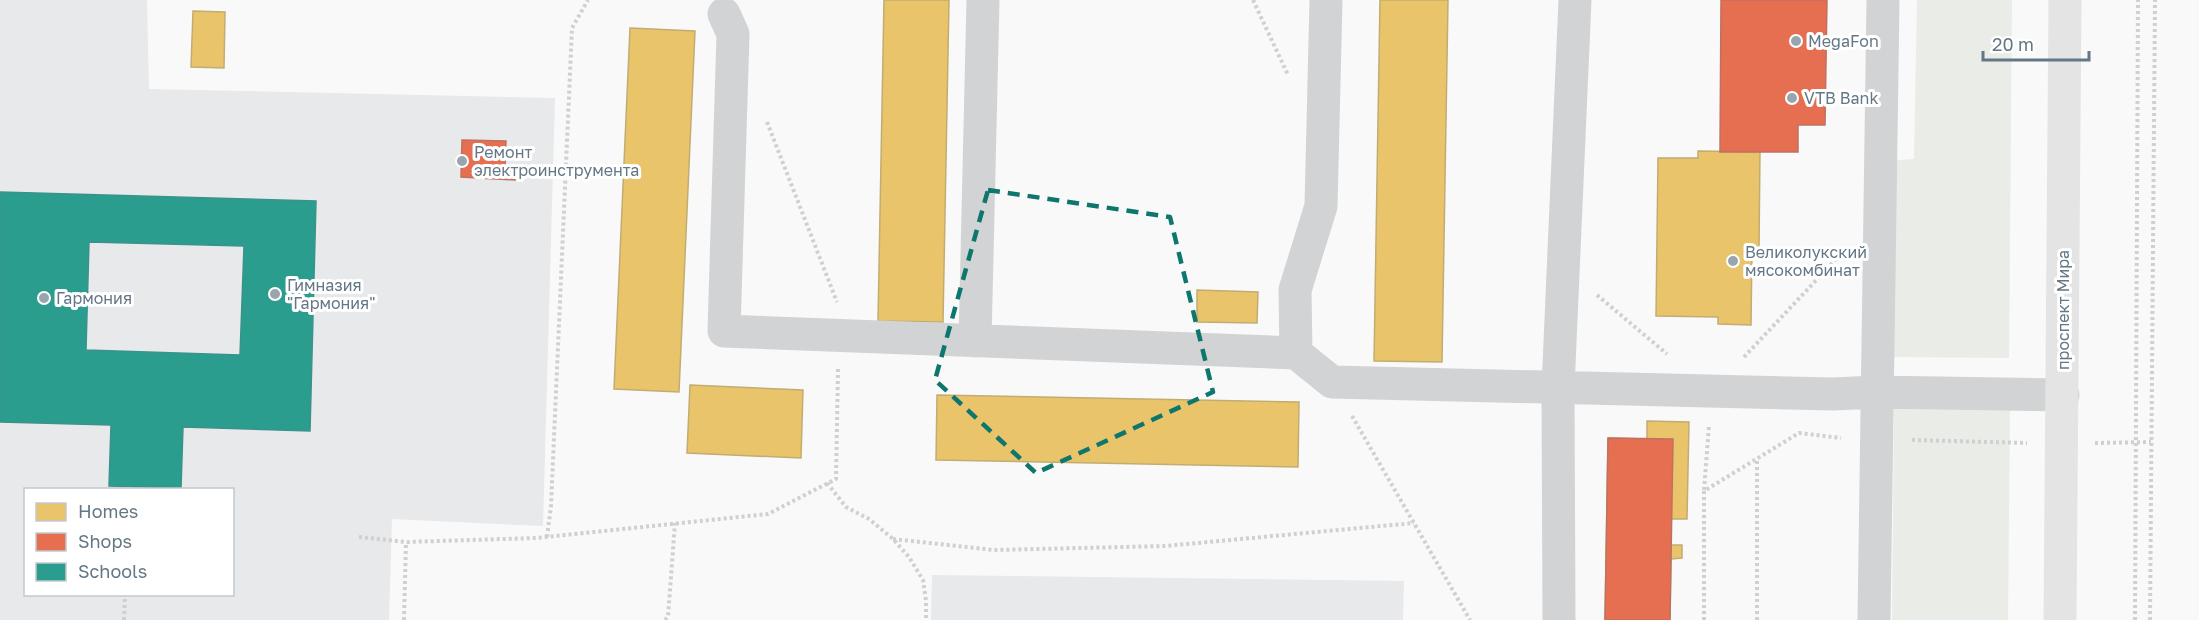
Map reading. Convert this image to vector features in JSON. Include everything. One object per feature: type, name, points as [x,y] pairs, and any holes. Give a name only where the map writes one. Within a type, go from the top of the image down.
[{"type":"main road","name":"проспект Мира","points":[[2060,620],[2065,0]]},
{"type":"street","points":[[975,341],[983,0]]},
{"type":"street","points":[[1296,353],[1295,290],[1321,206],[1326,0]]},
{"type":"street","points":[[1559,620],[1558,388],[1575,0]]},
{"type":"street","points":[[1874,620],[1883,0]]},
{"type":"street","points":[[724,14],[733,34],[724,331],[1296,353],[1332,382],[1833,394],[1876,392],[2063,395]]},
{"type":"path","points":[[547,537],[551,506],[572,28],[588,0]]},
{"type":"path","points":[[2135,620],[2138,0]]},
{"type":"path","points":[[2150,620],[2155,0]]},
{"type":"path","points":[[359,537],[406,542],[547,537],[768,514],[836,479],[840,308],[763,111]]},
{"type":"path","points":[[1563,266],[1668,355]]},
{"type":"path","points":[[1332,382],[1470,620]]},
{"type":"path","points":[[1757,459],[1757,620]]},
{"type":"path","points":[[827,483],[846,507],[869,519],[893,539],[909,557],[923,580],[926,620]]},
{"type":"path","points":[[665,620],[668,617],[675,523]]},
{"type":"path","points":[[893,539],[994,550],[1165,546],[1414,523]]},
{"type":"path","points":[[404,620],[406,542]]},
{"type":"path","points":[[124,620],[125,596]]},
{"type":"highlighted area","points":[[988,190],[1170,217],[1213,392],[1036,473],[935,380]]},
{"type":"shaded area","name":"Гимназия \"Гармония\"","points":[[0,0],[147,0],[149,89],[555,98],[543,526],[392,519],[389,620],[0,620]]},
{"type":"shaded area","points":[[1917,0],[2012,0],[2009,358],[1886,357],[1887,161],[1914,159]]},
{"type":"shaded area","points":[[1894,406],[2010,408],[2008,620],[1892,620]]},
{"type":"shaded area","points":[[932,575],[1404,581],[1403,620],[931,620]]},
{"type":"building: Homes","points":[[884,0],[949,0],[943,322],[878,321]]},
{"type":"building: Homes","points":[[1380,0],[1448,0],[1442,362],[1374,361]]},
{"type":"building: Homes","points":[[193,11],[225,12],[224,68],[191,67]]},
{"type":"building: Homes","points":[[630,28],[695,31],[679,392],[614,389]]},
{"type":"building: Homes","points":[[1698,151],[1760,152],[1759,248],[1752,248],[1751,325],[1718,324],[1718,317],[1656,316],[1658,158],[1698,158]]},
{"type":"building: Homes","points":[[1197,290],[1258,292],[1257,323],[1197,322]]},
{"type":"building: Homes","points":[[690,385],[803,390],[801,458],[687,453]]},
{"type":"building: Homes","points":[[937,395],[1299,402],[1298,467],[936,460]]},
{"type":"building: Homes","points":[[1647,421],[1689,422],[1687,519],[1671,519],[1671,545],[1682,545],[1682,558],[1671,559],[1670,620],[1605,620],[1608,438],[1647,439]]},
{"type":"building: Shops","points":[[1721,0],[1827,0],[1825,125],[1798,125],[1798,152],[1720,152]]},
{"type":"building: Shops","points":[[462,140],[506,141],[505,167],[515,168],[515,180],[461,177]]},
{"type":"building: Shops","points":[[1608,438],[1673,439],[1670,620],[1605,620]]},
{"type":"building: Schools","name":"Гармония","points":[[0,192],[316,201],[310,431],[183,427],[181,488],[109,486],[111,425],[0,422]],"holes":[[[89,242],[244,246],[240,355],[86,350]]]},
{"type":"place","name":"MegaFon","points":[[1796,41]]},
{"type":"place","name":"VTB Bank","points":[[1792,98]]},
{"type":"place","name":"Ремонт электроинструмента","points":[[462,161]]},
{"type":"place","name":"Великолукский мясокомбинат","points":[[1733,261]]},
{"type":"place","name":"Гимназия \"Гармония\"","points":[[275,294]]},
{"type":"place","name":"Гармония","points":[[44,298]]}]
